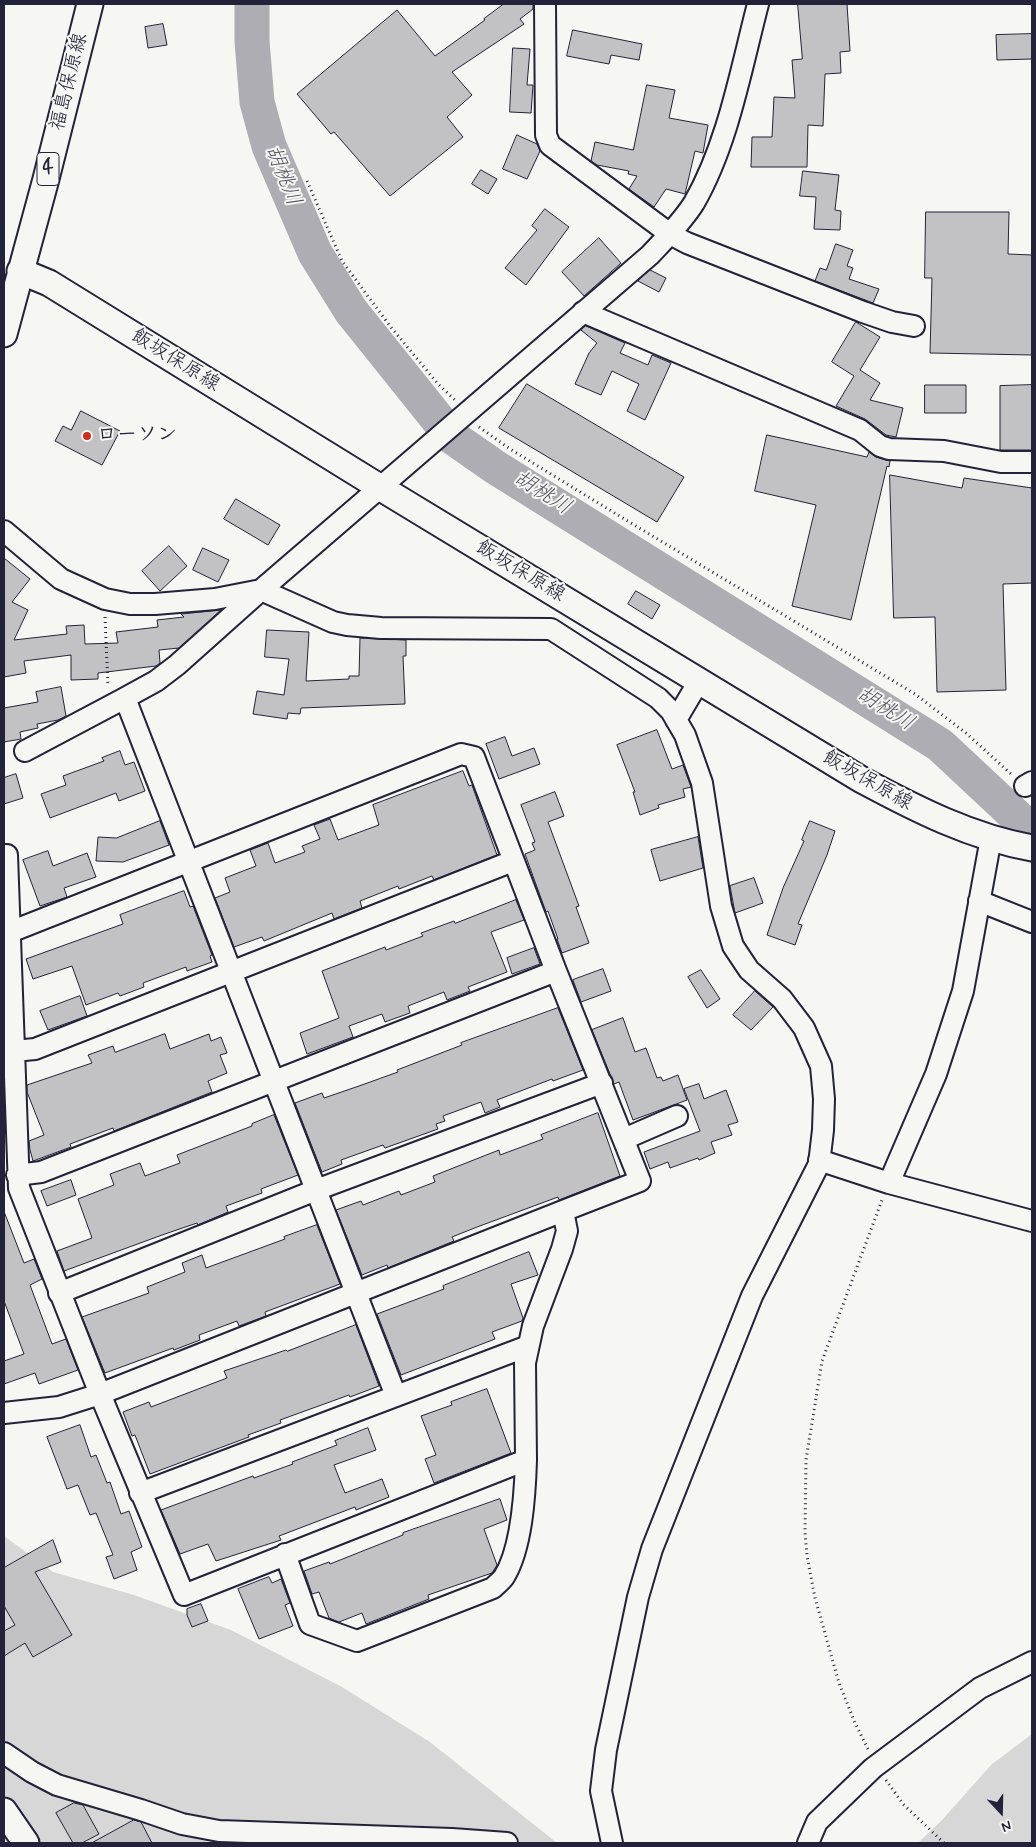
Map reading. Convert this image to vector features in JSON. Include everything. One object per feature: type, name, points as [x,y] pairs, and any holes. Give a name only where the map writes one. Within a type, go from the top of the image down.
[{"type":"main road","name":"福島保原線","points":[[4,334],[46,179],[90,4]]},
{"type":"main road","name":"飯坂保原線","points":[[20,271],[48,283],[862,780],[919,810],[994,839],[1032,848]]},
{"type":"main road","points":[[4,1811],[26,1843]]},
{"type":"street","points":[[545,4],[546,135],[550,145],[670,234],[687,243],[863,312],[892,322],[914,326]]},
{"type":"street","points":[[25,750],[117,703],[156,681],[177,665],[261,590],[650,255],[670,234],[694,203],[709,173],[720,146],[758,4]]},
{"type":"street","points":[[583,312],[860,430],[880,446],[889,449],[944,451],[1001,462],[1032,462]]},
{"type":"street","points":[[4,532],[61,579],[105,599],[130,604],[215,599],[261,590],[333,622],[347,625],[381,628],[551,629],[658,698],[671,711],[685,735],[702,783],[721,906],[733,946],[749,970],[782,999],[804,1028],[821,1066],[824,1130],[819,1160],[806,1192],[752,1296],[672,1498],[640,1587],[606,1750],[601,1791],[612,1843]]},
{"type":"street","points":[[676,720],[699,681]]},
{"type":"street","points":[[117,703],[188,862],[396,1396]]},
{"type":"street","points":[[4,1413],[59,1407],[100,1394],[640,1181],[556,972],[474,757],[461,754],[10,932]]},
{"type":"street","points":[[889,1183],[936,1074],[953,1024],[963,991],[994,839]]},
{"type":"street","points":[[4,855],[7,855],[17,1175],[19,1188],[59,1293],[140,1493],[184,1594],[526,1460]]},
{"type":"street","points":[[14,1051],[35,1049],[513,861]]},
{"type":"street","points":[[980,901],[1032,922]]},
{"type":"street","points":[[17,1175],[41,1172],[556,972]]},
{"type":"street","points":[[59,1293],[316,1190],[602,1083]]},
{"type":"street","points":[[624,1139],[677,1116]]},
{"type":"street","points":[[819,1160],[889,1183],[1032,1221]]},
{"type":"street","points":[[285,1554],[310,1624],[357,1641],[493,1588],[503,1578],[511,1561],[521,1521],[526,1460],[525,1363],[533,1326],[567,1231],[563,1212]]},
{"type":"street","points":[[140,1493],[528,1346]]},
{"type":"street","points":[[808,1843],[817,1822],[876,1766],[980,1688],[1032,1662]]},
{"type":"street","points":[[4,1753],[32,1772],[57,1785],[182,1824],[212,1830],[277,1834],[452,1838],[507,1843]]},
{"type":"path","points":[[306,181],[342,261],[390,326],[438,384],[477,425],[510,449],[915,694],[1028,784]]},
{"type":"path","points":[[105,599],[117,703]]},
{"type":"path","points":[[889,1183],[822,1361],[806,1460],[805,1532],[815,1598],[854,1723],[876,1766],[903,1804],[944,1843]]},
{"type":"shaded area","points":[[4,1536],[53,1572],[134,1595],[231,1630],[342,1687],[430,1742],[557,1843],[4,1843]]},
{"type":"shaded area","points":[[1032,1734],[1032,1843],[918,1843],[943,1819],[991,1765]]},
{"type":"building","points":[[504,4],[533,4],[533,9],[520,19],[524,24],[452,72],[472,95],[447,117],[463,137],[390,196],[334,132],[331,134],[297,94],[397,10],[435,56]]},
{"type":"building","points":[[798,4],[847,4],[850,51],[840,52],[841,73],[825,74],[823,126],[808,125],[807,167],[751,167],[752,137],[772,137],[774,97],[795,98],[792,60],[802,59]]},
{"type":"building","points":[[163,24],[167,45],[148,48],[145,27]]},
{"type":"building","points":[[573,30],[642,44],[639,60],[611,55],[609,64],[567,56]]},
{"type":"building","points":[[1032,34],[1032,59],[997,60],[996,35]]},
{"type":"building","points":[[513,48],[530,49],[527,85],[533,85],[531,113],[510,112]]},
{"type":"building","points":[[647,85],[675,90],[669,118],[708,125],[703,153],[695,151],[685,194],[666,189],[654,207],[629,189],[637,176],[628,174],[629,171],[597,165],[591,161],[595,142],[633,150]]},
{"type":"building","points":[[517,135],[537,144],[540,151],[527,179],[503,169]]},
{"type":"building","points":[[481,170],[497,179],[488,194],[472,184]]},
{"type":"building","points":[[803,171],[839,175],[835,210],[841,211],[840,230],[814,229],[816,197],[800,196]]},
{"type":"building","points":[[545,209],[569,227],[526,285],[505,268],[537,230],[532,226]]},
{"type":"building","points":[[926,212],[1009,212],[1008,254],[1032,255],[1032,355],[930,353],[932,278],[925,278]]},
{"type":"building","points":[[599,238],[621,263],[584,296],[562,272]]},
{"type":"building","points":[[836,244],[853,250],[847,266],[853,268],[849,279],[879,289],[873,303],[815,281],[820,268],[826,270]]},
{"type":"building","points":[[650,270],[666,278],[659,292],[638,281]]},
{"type":"building","points":[[856,322],[880,337],[860,370],[880,383],[870,400],[903,408],[896,437],[886,435],[865,419],[836,406],[854,376],[832,362]]},
{"type":"building","points":[[586,326],[625,343],[620,353],[648,365],[652,355],[671,363],[645,420],[627,411],[639,384],[612,371],[601,395],[575,384],[589,353],[597,343],[581,330]]},
{"type":"building","points":[[527,384],[684,477],[657,522],[499,428]]},
{"type":"building","points":[[925,385],[966,385],[966,413],[925,413]]},
{"type":"building","points":[[1032,385],[1032,450],[1000,450],[1000,386]]},
{"type":"building","name":"ローソン","points":[[81,411],[120,431],[102,465],[55,441],[63,426],[71,430]]},
{"type":"building","points":[[767,435],[867,457],[869,452],[876,457],[890,461],[889,467],[887,466],[851,620],[792,606],[816,505],[755,491]]},
{"type":"building","points":[[890,475],[962,488],[964,478],[1032,488],[1032,583],[1003,584],[1006,690],[937,692],[935,617],[894,618]]},
{"type":"building","points":[[236,499],[280,525],[268,545],[224,519]]},
{"type":"building","points":[[169,546],[187,566],[160,591],[142,571]]},
{"type":"building","points":[[203,548],[229,560],[218,582],[193,570]]},
{"type":"building","points":[[4,558],[30,579],[12,602],[28,610],[14,640],[67,634],[66,626],[84,625],[85,644],[118,643],[116,632],[158,627],[157,620],[184,617],[181,614],[221,610],[179,648],[159,650],[160,663],[156,666],[98,673],[98,679],[71,680],[71,655],[24,661],[26,673],[4,677]]},
{"type":"building","points":[[636,591],[660,605],[652,619],[628,604]]},
{"type":"building","points":[[267,630],[309,632],[306,681],[349,679],[349,676],[359,676],[360,638],[406,640],[406,656],[403,656],[405,704],[301,708],[300,714],[288,713],[287,719],[253,714],[257,691],[284,695],[289,659],[265,657]]},
{"type":"building","points":[[61,687],[66,716],[58,720],[37,724],[38,728],[20,732],[21,739],[4,742],[4,708],[38,702],[36,692]]},
{"type":"building","points":[[657,730],[672,769],[683,765],[691,787],[683,789],[685,797],[658,805],[659,808],[640,815],[633,792],[635,792],[617,745]]},
{"type":"building","points":[[505,737],[512,756],[534,748],[540,764],[499,779],[486,744]]},
{"type":"building","points":[[120,751],[125,765],[134,762],[145,791],[119,801],[116,793],[50,818],[41,794],[66,785],[63,776],[104,761],[102,758]]},
{"type":"building","points":[[463,771],[469,786],[472,785],[497,855],[434,880],[432,876],[399,889],[398,886],[360,901],[362,908],[334,919],[332,913],[264,941],[262,937],[234,947],[215,898],[230,892],[225,878],[256,866],[250,850],[268,843],[275,863],[305,852],[302,846],[320,839],[314,825],[330,819],[338,840],[379,825],[373,805]]},
{"type":"building","points":[[16,774],[23,798],[4,804],[4,778]]},
{"type":"building","points":[[555,792],[564,816],[548,822],[579,906],[576,907],[589,943],[562,953],[548,911],[546,912],[525,854],[535,850],[532,843],[535,842],[521,805]]},
{"type":"building","points":[[160,821],[169,845],[123,862],[96,861],[98,837],[116,838]]},
{"type":"building","points":[[810,821],[835,831],[798,924],[802,925],[795,945],[767,935],[783,888],[804,841],[802,840]]},
{"type":"building","points":[[698,837],[703,868],[660,881],[651,850]]},
{"type":"building","points":[[48,851],[53,866],[87,853],[96,877],[64,888],[67,897],[40,906],[23,860]]},
{"type":"building","points":[[754,878],[763,903],[735,913],[730,886]]},
{"type":"building","points":[[184,891],[190,907],[193,906],[212,955],[210,956],[212,962],[187,971],[186,967],[143,983],[144,987],[120,996],[118,993],[86,1005],[72,966],[33,979],[26,959],[123,924],[120,915]]},
{"type":"building","points":[[516,900],[524,920],[491,932],[507,972],[468,987],[470,991],[447,1000],[444,992],[408,1006],[410,1013],[385,1022],[382,1014],[349,1026],[353,1037],[307,1054],[300,1033],[339,1018],[322,971],[385,947],[386,950],[423,936],[421,933],[454,921],[455,923]]},
{"type":"building","points":[[534,948],[540,964],[512,974],[507,958]]},
{"type":"building","points":[[603,969],[611,991],[581,1002],[573,980]]},
{"type":"building","points":[[701,970],[720,999],[707,1008],[688,977]]},
{"type":"building","points":[[755,991],[773,1007],[751,1030],[733,1015]]},
{"type":"building","points":[[80,996],[87,1016],[48,1030],[40,1011]]},
{"type":"building","points":[[558,1008],[583,1070],[553,1081],[552,1079],[497,1100],[500,1107],[485,1113],[481,1102],[443,1116],[445,1121],[436,1124],[438,1129],[385,1148],[383,1145],[341,1160],[342,1164],[322,1172],[295,1103],[322,1093],[324,1098],[398,1072],[397,1070],[462,1045],[461,1043]]},
{"type":"building","points":[[623,1018],[635,1052],[646,1048],[657,1078],[661,1077],[663,1081],[678,1075],[687,1100],[633,1120],[619,1082],[614,1084],[592,1030]]},
{"type":"building","points":[[165,1034],[170,1049],[209,1034],[211,1041],[221,1037],[227,1053],[220,1055],[227,1073],[208,1081],[212,1092],[114,1131],[113,1128],[70,1144],[71,1147],[33,1161],[29,1141],[44,1135],[27,1092],[27,1085],[92,1063],[88,1055],[113,1046],[115,1052]]},
{"type":"building","points":[[699,1084],[704,1099],[726,1090],[738,1122],[728,1125],[732,1135],[711,1142],[715,1153],[699,1160],[698,1158],[670,1168],[668,1162],[650,1169],[644,1152],[700,1131],[684,1089]]},
{"type":"building","points":[[598,1113],[620,1176],[559,1200],[558,1197],[477,1227],[452,1237],[454,1241],[388,1268],[387,1265],[362,1275],[336,1210],[361,1201],[363,1205],[399,1191],[401,1195],[435,1182],[433,1176],[499,1150],[500,1155],[543,1139],[541,1135]]},
{"type":"building","points":[[274,1115],[298,1175],[261,1189],[262,1193],[226,1206],[228,1212],[198,1225],[197,1223],[162,1235],[64,1271],[57,1251],[92,1238],[78,1199],[114,1185],[110,1174],[140,1163],[145,1176],[180,1163],[177,1155],[252,1126],[252,1124]]},
{"type":"building","points":[[71,1180],[76,1195],[47,1206],[41,1191]]},
{"type":"building","points":[[5,1214],[24,1263],[34,1259],[42,1279],[30,1285],[52,1344],[66,1339],[78,1370],[39,1384],[35,1373],[4,1384],[4,1361],[24,1354],[4,1301]]},
{"type":"building","points":[[317,1225],[340,1284],[265,1312],[266,1316],[261,1318],[239,1326],[237,1321],[199,1335],[200,1340],[105,1373],[82,1317],[149,1293],[147,1287],[185,1272],[182,1263],[202,1255],[206,1268]]},
{"type":"building","points":[[529,1252],[538,1275],[511,1284],[523,1318],[522,1321],[492,1332],[495,1339],[401,1375],[377,1314],[444,1289],[443,1286]]},
{"type":"building","points":[[356,1325],[379,1386],[280,1420],[281,1423],[248,1435],[249,1437],[150,1474],[135,1435],[132,1436],[123,1412],[149,1402],[151,1407],[227,1378],[224,1371],[287,1351]]},
{"type":"building","points":[[487,1389],[511,1453],[434,1483],[425,1459],[436,1455],[421,1416],[452,1405],[451,1402]]},
{"type":"building","points":[[80,1425],[91,1457],[96,1455],[107,1483],[110,1482],[121,1514],[129,1511],[142,1547],[131,1552],[137,1570],[114,1579],[106,1557],[113,1555],[96,1513],[90,1515],[78,1485],[67,1489],[47,1437]]},
{"type":"building","points":[[368,1428],[376,1450],[334,1465],[345,1493],[382,1479],[389,1497],[356,1510],[355,1507],[279,1536],[281,1540],[216,1561],[208,1544],[180,1554],[161,1510],[253,1476],[254,1478],[293,1464],[292,1462],[337,1445],[335,1441]]},
{"type":"building","points":[[500,1499],[507,1520],[484,1529],[497,1565],[492,1573],[428,1595],[429,1599],[366,1624],[362,1613],[339,1622],[329,1618],[319,1592],[312,1594],[304,1571],[329,1562],[330,1564],[403,1535],[403,1533]]},
{"type":"building","points":[[53,1540],[61,1562],[35,1572],[72,1635],[33,1657],[25,1643],[4,1656],[4,1631],[15,1625],[4,1606],[4,1568]]},
{"type":"building","points":[[269,1577],[272,1583],[281,1579],[290,1603],[285,1605],[293,1626],[259,1639],[238,1589]]},
{"type":"building","points":[[201,1604],[208,1621],[192,1627],[187,1615],[187,1609]]},
{"type":"building","points":[[74,1803],[83,1805],[99,1834],[82,1843],[73,1843],[56,1813]]},
{"type":"building","points":[[134,1820],[141,1822],[152,1843],[92,1843]]},
{"type":"waterway","name":"胡桃川","points":[[252,4],[252,41],[257,102],[269,146],[315,253],[351,311],[452,437],[495,467],[940,745],[1032,831]]},
{"type":"place","name":"ローソン","points":[[87,436]]}]
